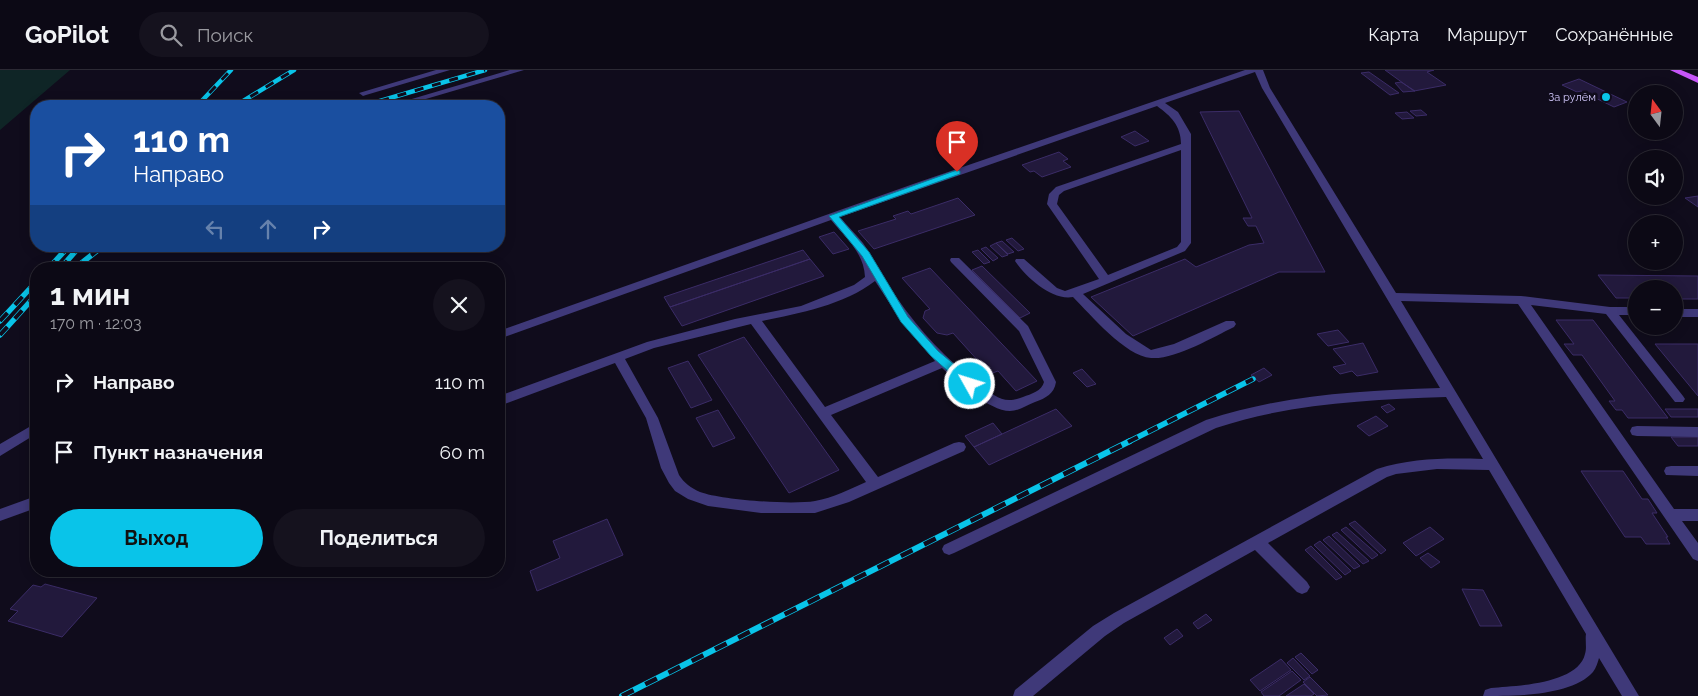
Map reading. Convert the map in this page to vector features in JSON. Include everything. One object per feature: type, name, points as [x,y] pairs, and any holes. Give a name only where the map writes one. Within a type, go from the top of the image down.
[{"type":"main road","points":[[1674,70],[1698,80]]},
{"type":"street","points":[[362,93],[446,70]]},
{"type":"street","points":[[414,100],[520,70]]},
{"type":"street","points":[[505,333],[833,216],[1253,70]]},
{"type":"street","points":[[1259,70],[1266,88],[1631,696]]},
{"type":"street","points":[[1020,261],[1053,291],[1065,295],[1106,281],[1181,250],[1186,243],[1186,134],[1171,110],[1159,103]]},
{"type":"street","points":[[1106,281],[1052,204],[1054,194],[1060,189],[1187,145]]},
{"type":"street","points":[[833,216],[866,254],[904,319],[944,362],[970,384],[1000,405],[1014,406],[1044,393],[1050,386],[1050,382],[1024,329],[955,260]]},
{"type":"street","points":[[505,399],[666,341],[803,309],[858,288],[871,278],[870,263]]},
{"type":"street","points":[[1075,293],[1132,346],[1149,354],[1166,351],[1230,324]]},
{"type":"street","points":[[1393,297],[1521,300],[1610,311],[1628,311]]},
{"type":"street","points":[[1521,300],[1698,555]]},
{"type":"street","points":[[1610,311],[1679,399]]},
{"type":"street","points":[[1683,312],[1698,313]]},
{"type":"street","points":[[754,320],[875,484]]},
{"type":"street","points":[[618,358],[652,418],[668,468],[674,479],[680,487],[693,495],[708,500],[761,507],[815,507],[844,498],[959,448]]},
{"type":"street","points":[[823,414],[944,362]]},
{"type":"street","points":[[949,550],[1211,424],[1230,417],[1261,408],[1330,397],[1450,392]]},
{"type":"street","points":[[1637,431],[1698,432]]},
{"type":"street","points":[[0,451],[30,432]]},
{"type":"street","points":[[1021,696],[1099,632],[1120,618],[1382,473],[1401,466],[1414,464],[1493,465]]},
{"type":"street","points":[[1671,471],[1698,471]]},
{"type":"street","points":[[0,515],[30,504]]},
{"type":"street","points":[[1670,515],[1698,515]]},
{"type":"street","points":[[1258,542],[1302,587]]},
{"type":"street","points":[[1491,696],[1554,688],[1572,680],[1584,671],[1593,660],[1595,645],[1592,630]]},
{"type":"green space","points":[[0,70],[70,70],[35,100],[30,100],[30,104],[0,130]]},
{"type":"building","points":[[1385,70],[1434,70],[1427,72],[1446,85],[1414,91]]},
{"type":"building","points":[[1369,72],[1399,93],[1390,95],[1361,73]]},
{"type":"building","name":"За рулём","points":[[1579,79],[1627,102],[1614,107],[1581,91],[1577,92],[1562,85]]},
{"type":"building","points":[[1401,82],[1415,91],[1403,92],[1395,83]]},
{"type":"building","points":[[1421,110],[1427,115],[1416,116],[1410,111]]},
{"type":"building","points":[[1239,111],[1325,272],[1279,272],[1133,336],[1091,297],[1185,259],[1196,267],[1249,245],[1264,243],[1256,226],[1248,226],[1243,218],[1252,218],[1200,112]]},
{"type":"building","points":[[1407,112],[1414,118],[1402,119],[1395,113]]},
{"type":"building","points":[[1135,131],[1149,141],[1135,146],[1121,137]]},
{"type":"building","points":[[1059,152],[1068,159],[1063,161],[1071,167],[1042,177],[1034,171],[1030,172],[1022,165]]},
{"type":"building","points":[[1698,196],[1698,207],[1685,198]]},
{"type":"building","points":[[958,198],[975,215],[874,249],[858,231],[896,219],[893,216],[908,211],[911,214]]},
{"type":"building","points":[[834,232],[849,249],[833,254],[819,237]]},
{"type":"building","points":[[1012,238],[1024,249],[1018,251],[1006,240]]},
{"type":"building","points":[[1002,241],[1014,252],[1008,254],[996,243]]},
{"type":"building","points":[[996,243],[1008,255],[1002,257],[990,246]]},
{"type":"building","points":[[986,247],[998,258],[993,261],[981,249]]},
{"type":"building","points":[[803,250],[810,259],[670,307],[664,297]]},
{"type":"building","points":[[978,250],[990,262],[984,264],[972,252]]},
{"type":"building","points":[[810,259],[824,276],[682,326],[670,307]]},
{"type":"building","points":[[982,266],[1030,313],[1020,318],[972,270]]},
{"type":"building","points":[[930,268],[1037,381],[1016,391],[998,371],[990,374],[953,333],[947,335],[937,333],[923,318],[925,311],[930,309],[902,278]]},
{"type":"building","points":[[1598,275],[1698,276],[1698,299],[1683,299],[1683,280],[1628,280],[1628,298],[1616,298]]},
{"type":"building","points":[[1556,320],[1593,320],[1668,418],[1628,418],[1622,410],[1616,410],[1609,401],[1615,401],[1582,355],[1573,355],[1564,344],[1574,344]]},
{"type":"building","points":[[1338,330],[1349,342],[1328,346],[1317,334]]},
{"type":"building","points":[[744,337],[839,470],[789,493],[698,355]]},
{"type":"building","points":[[1363,343],[1378,372],[1357,376],[1352,371],[1340,374],[1333,367],[1346,364],[1333,349]]},
{"type":"building","points":[[1655,344],[1698,344],[1698,396]]},
{"type":"building","points":[[688,361],[712,400],[691,408],[668,368]]},
{"type":"building","points":[[1264,368],[1272,375],[1259,382],[1251,375]]},
{"type":"building","points":[[1082,369],[1096,384],[1087,387],[1073,373]]},
{"type":"building","points":[[1389,404],[1395,409],[1387,413],[1381,407]]},
{"type":"building","points":[[1056,409],[1072,426],[989,465],[974,447]]},
{"type":"building","points":[[1665,409],[1698,409],[1698,417],[1671,417]]},
{"type":"building","points":[[718,410],[735,438],[713,447],[696,418]]},
{"type":"building","points":[[1376,416],[1388,426],[1369,436],[1357,426]]},
{"type":"building","points":[[993,423],[1002,434],[974,447],[965,436]]},
{"type":"building","points":[[1671,437],[1698,437],[1698,446],[1678,446]]},
{"type":"building","points":[[1581,471],[1623,471],[1642,499],[1648,499],[1657,513],[1652,513],[1668,537],[1666,537],[1670,544],[1646,544],[1641,537],[1625,537]]},
{"type":"building","points":[[607,519],[623,555],[537,591],[530,571],[560,558],[553,541]]},
{"type":"building","points":[[1355,521],[1386,550],[1381,554],[1349,524]]},
{"type":"building","points":[[1346,527],[1378,555],[1372,559],[1341,530]]},
{"type":"building","points":[[1430,527],[1444,539],[1416,556],[1403,543]]},
{"type":"building","points":[[1337,532],[1369,561],[1363,564],[1332,535]]},
{"type":"building","points":[[1329,536],[1360,566],[1354,569],[1323,540]]},
{"type":"building","points":[[1320,541],[1351,571],[1345,575],[1314,545]]},
{"type":"building","points":[[1311,546],[1342,577],[1336,580],[1305,550]]},
{"type":"building","points":[[1428,553],[1440,562],[1431,568],[1420,558]]},
{"type":"building","points":[[45,584],[97,598],[62,637],[8,621],[18,611],[10,609],[33,585],[41,587]]},
{"type":"building","points":[[1462,589],[1483,590],[1502,626],[1480,626]]},
{"type":"building","points":[[1206,614],[1212,620],[1198,629],[1193,623]]},
{"type":"building","points":[[1177,629],[1183,636],[1170,645],[1164,638]]},
{"type":"building","points":[[1301,653],[1318,670],[1312,674],[1295,657]]},
{"type":"building","points":[[1293,658],[1310,676],[1304,680],[1287,663]]},
{"type":"building","points":[[1281,659],[1291,670],[1260,691],[1250,680]]},
{"type":"building","points":[[1292,671],[1301,680],[1279,696],[1264,696],[1261,692]]},
{"type":"building","points":[[1310,677],[1328,695],[1317,696],[1303,682]]},
{"type":"building","points":[[1304,684],[1314,694],[1311,696],[1286,696]]},
{"type":"railway","points":[[203,100],[231,70]]},
{"type":"railway","points":[[245,100],[294,70]]},
{"type":"railway","points":[[383,100],[485,70]]},
{"type":"railway","points":[[54,262],[64,252]]},
{"type":"railway","points":[[66,262],[75,252]]},
{"type":"railway","points":[[83,262],[95,252]]},
{"type":"railway","points":[[0,321],[30,288]]},
{"type":"railway","points":[[0,335],[30,302]]},
{"type":"railway","points":[[1128,442],[1253,379]]},
{"type":"railway","points":[[622,696],[1130,441]]},
{"type":"place","name":"За рулём","points":[[1606,97]]},
{"type":"route","points":[[957,172],[833,216],[866,254],[904,319],[934,354],[970,384]]}]
